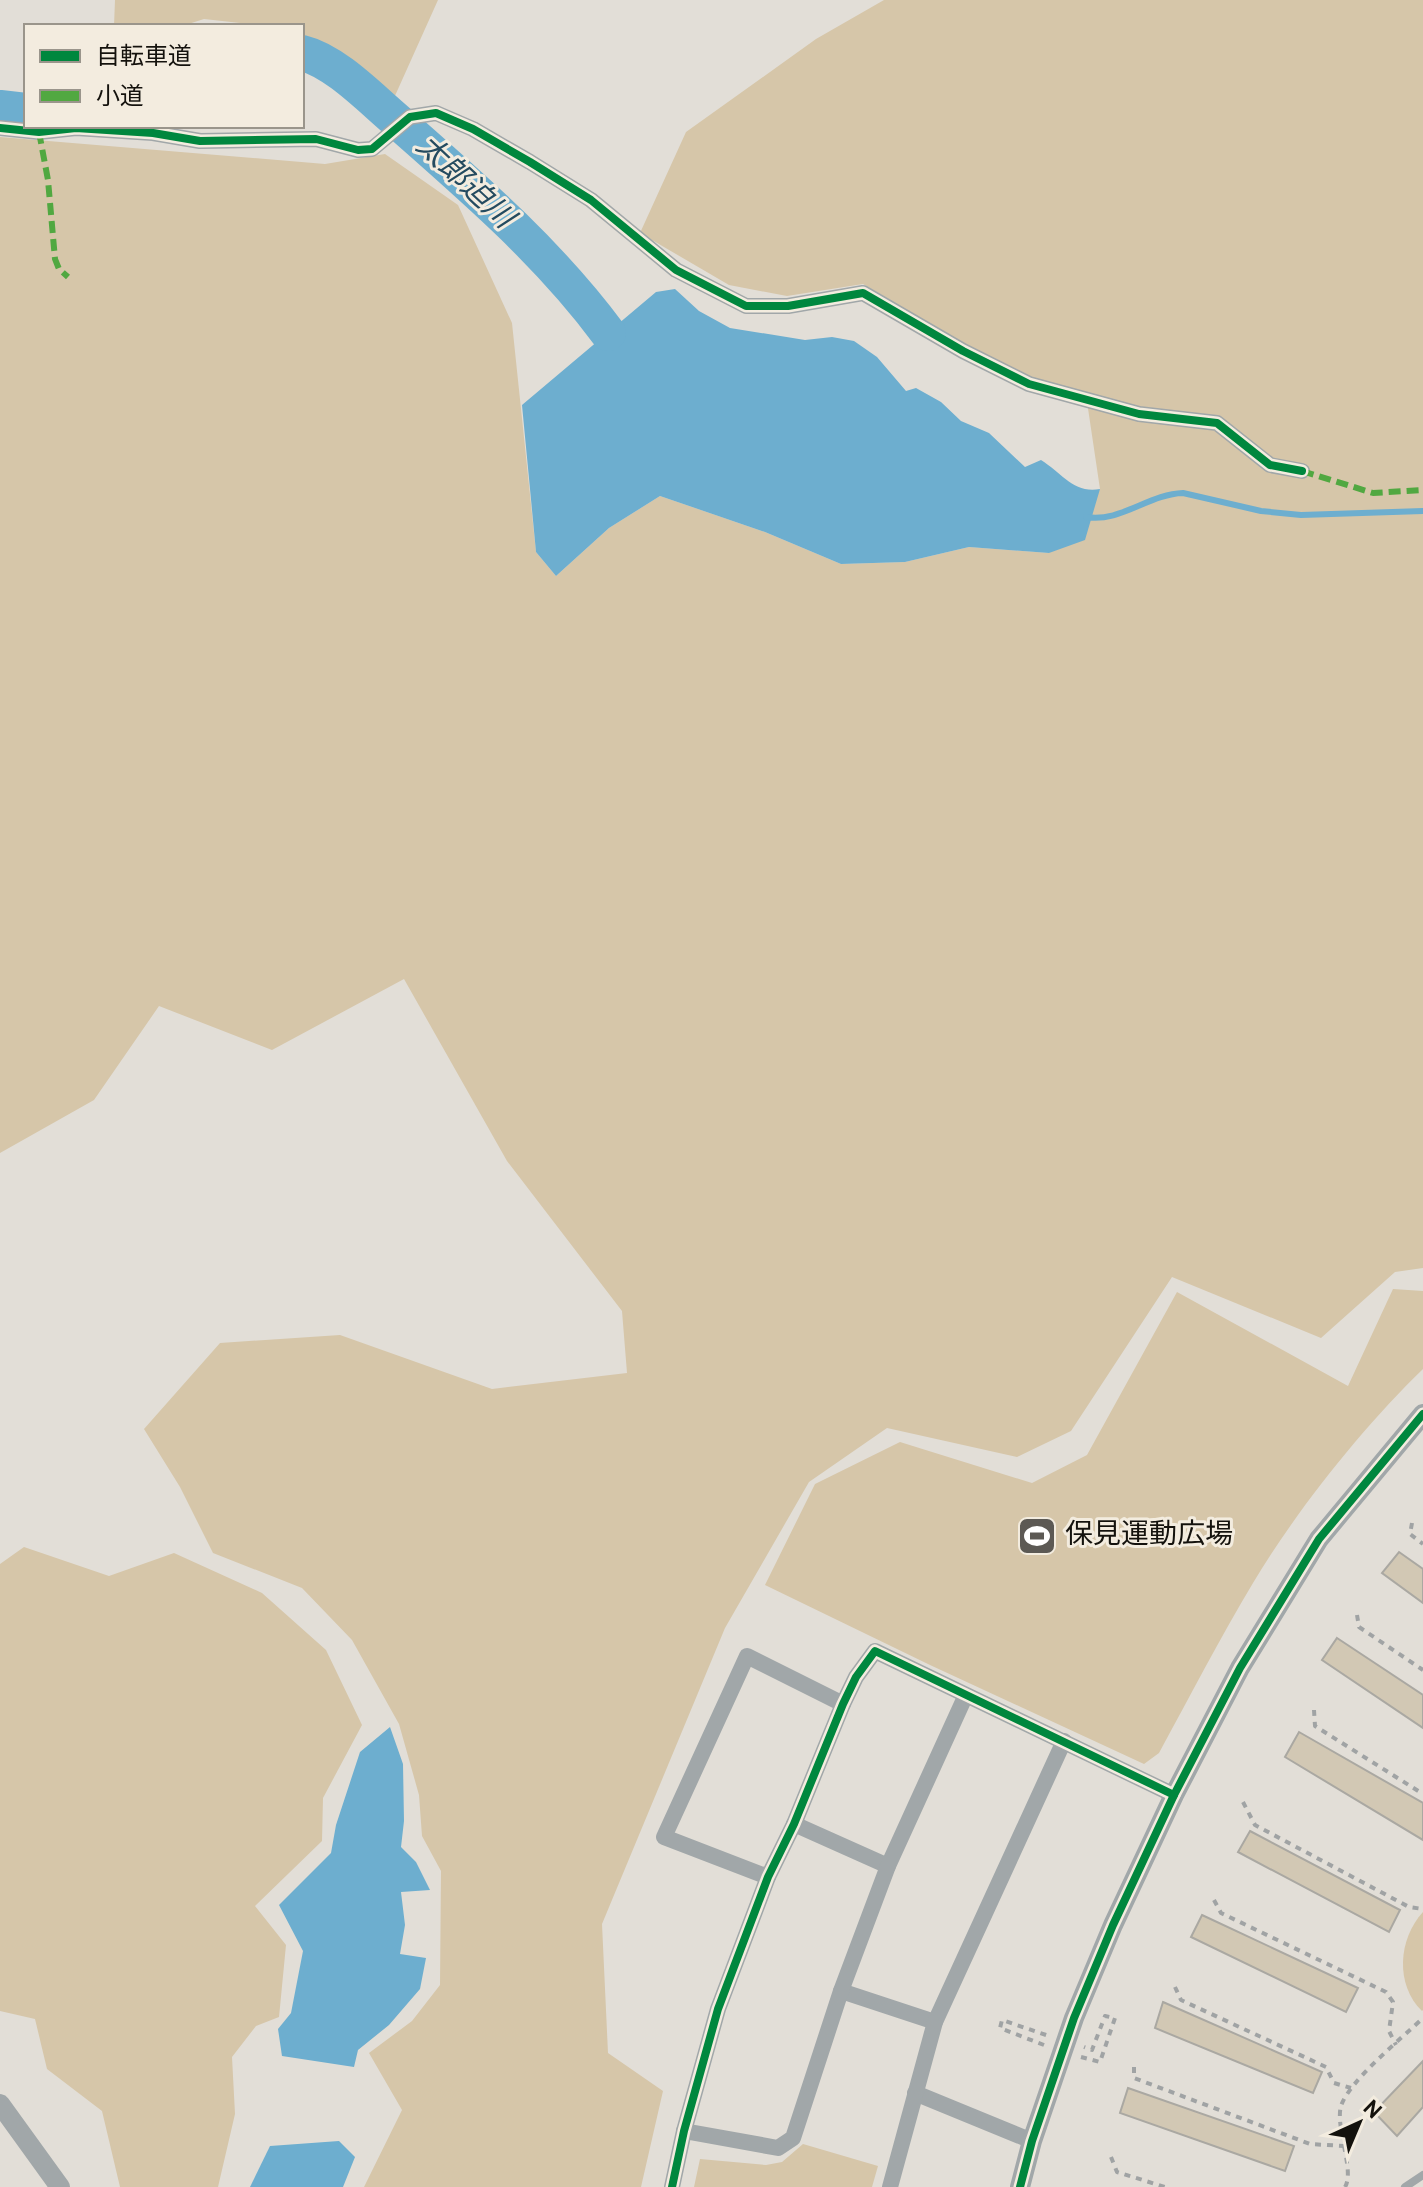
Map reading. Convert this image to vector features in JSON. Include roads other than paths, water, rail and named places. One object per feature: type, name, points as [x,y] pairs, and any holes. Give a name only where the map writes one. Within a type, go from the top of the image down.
[{"type":"street","points":[[0,128],[39,132],[76,128],[153,133],[200,141],[316,139],[358,150],[372,149],[410,117],[436,113],[473,129],[591,200],[676,270],[746,306],[788,306],[863,293],[963,351],[1029,384],[1139,414],[1217,423],[1270,465],[1302,471]]},
{"type":"street","points":[[1020,2187],[1032,2141],[1080,2005],[1113,1925],[1174,1795],[1254,1643],[1319,1539],[1423,1414]]},
{"type":"street","points":[[672,2187],[718,2009],[768,1877],[794,1824],[843,1704],[856,1677],[875,1651],[1174,1795]]},
{"type":"street","points":[[768,1877],[664,1837],[747,1656],[843,1704]]},
{"type":"street","points":[[684,2131],[778,2148],[793,2138],[841,1991],[888,1866],[965,1697]]},
{"type":"street","points":[[890,2187],[935,2022],[1064,1741]]},
{"type":"street","points":[[794,1824],[888,1866]]},
{"type":"street","points":[[841,1991],[935,2022]]},
{"type":"street","points":[[915,2093],[1032,2141]]},
{"type":"street","points":[[0,2104],[60,2187]]},
{"type":"lane","points":[[1405,2187],[1423,2175]]},
{"type":"water","points":[[675,289],[699,311],[730,328],[805,340],[832,337],[854,341],[877,357],[906,391],[916,388],[941,402],[961,421],[989,433],[1025,467],[1041,460],[1075,485],[1091,490],[1100,489],[1085,540],[1049,553],[969,547],[905,562],[841,564],[765,532],[660,496],[609,528],[556,576],[536,552],[522,405],[656,292]]},
{"type":"water","points":[[390,1727],[403,1764],[401,1847],[416,1862],[430,1890],[401,1892],[405,1925],[400,1954],[426,1958],[420,1989],[389,2025],[358,2050],[354,2067],[282,2056],[278,2029],[291,2013],[303,1951],[279,1905],[331,1853],[336,1825],[360,1752]]},
{"type":"water","points":[[339,2141],[355,2157],[343,2187],[250,2187],[270,2146]]},
{"type":"waterway","name":"太郎迫川","points":[[304,54],[327,64],[352,81],[480,195],[560,275],[608,333]]},
{"type":"waterway","name":"太郎迫川","points":[[0,108],[24,111]]},
{"type":"waterway","points":[[1086,517],[1111,516],[1158,498],[1183,493],[1261,511],[1301,515],[1423,511]]},
{"type":"place","name":"保見運動広場","points":[[1037,1536]]}]
